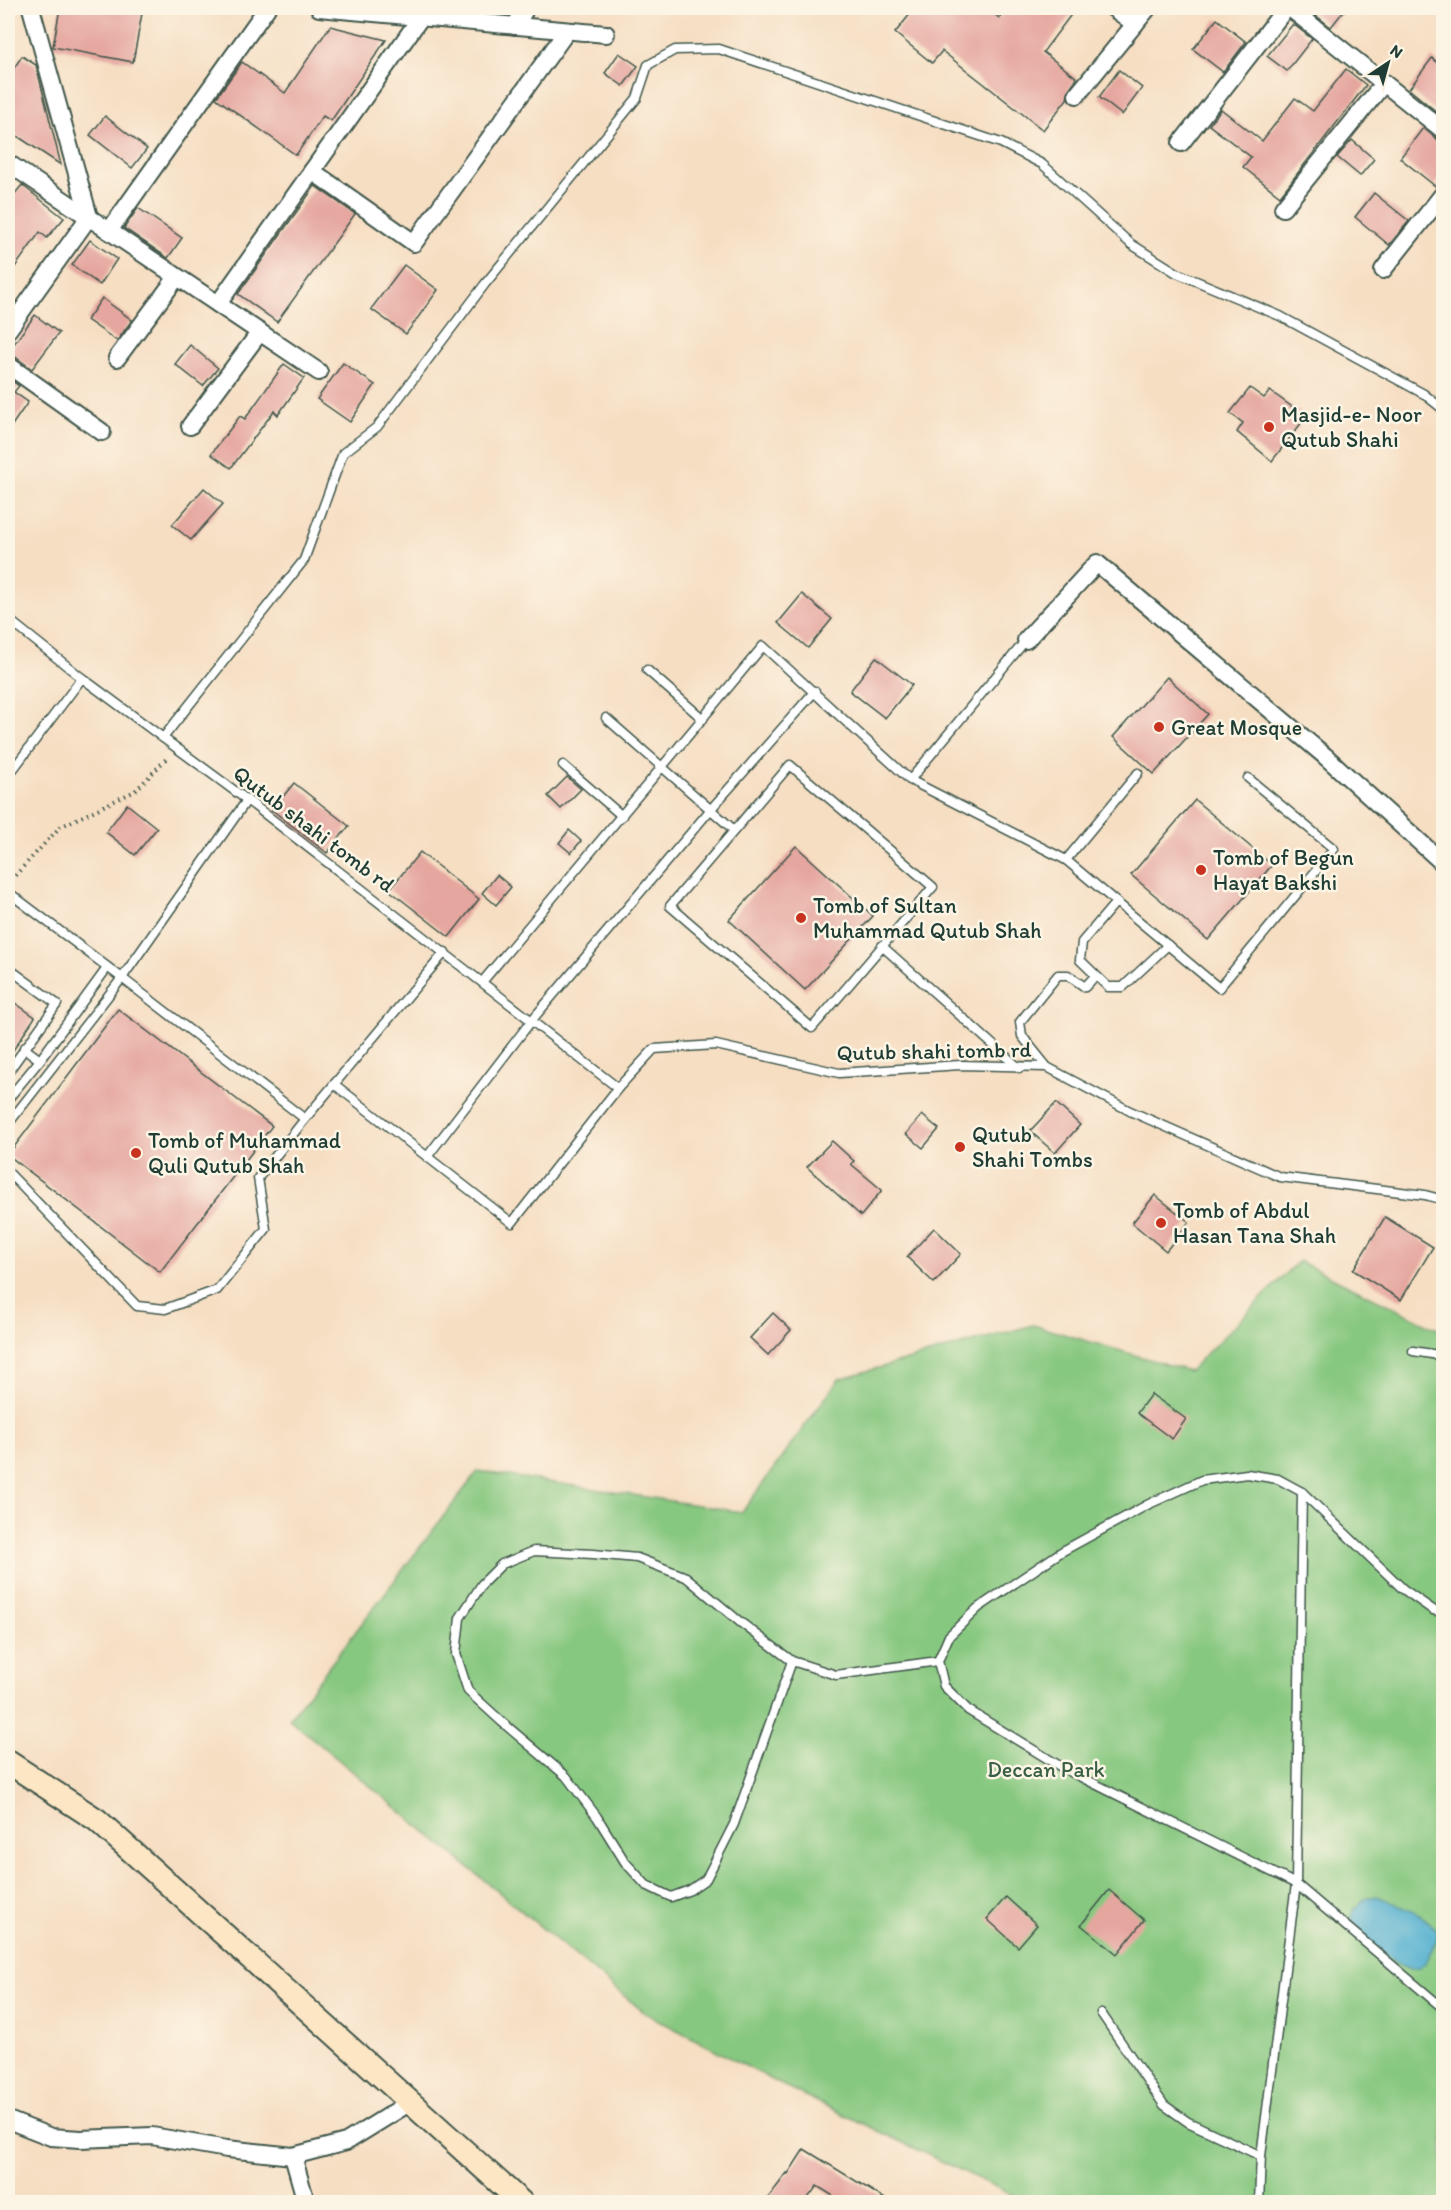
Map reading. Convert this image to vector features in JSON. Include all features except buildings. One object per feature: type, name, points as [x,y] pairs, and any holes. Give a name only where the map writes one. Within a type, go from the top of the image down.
[{"type":"street","points":[[31,8],[89,217]]},
{"type":"street","points":[[109,231],[267,8]]},
{"type":"street","points":[[319,8],[391,11],[422,17],[606,34]]},
{"type":"street","points":[[515,26],[526,8]]},
{"type":"street","points":[[1113,8],[1135,24]]},
{"type":"street","points":[[1077,96],[1148,8]]},
{"type":"street","points":[[1182,143],[1288,8],[1443,131]]},
{"type":"street","points":[[218,304],[422,17]]},
{"type":"street","points":[[312,171],[414,243],[567,31]]},
{"type":"street","points":[[1283,208],[1384,83]]},
{"type":"street","points":[[8,163],[319,372]]},
{"type":"street","points":[[1383,270],[1443,193]]},
{"type":"street","points":[[8,330],[89,217]]},
{"type":"street","points":[[117,358],[177,277]]},
{"type":"street","points":[[190,426],[260,332]]},
{"type":"street","points":[[8,365],[102,432]]},
{"type":"street","points":[[1026,640],[1097,562],[1325,756],[1443,864]]},
{"type":"street","points":[[8,1762],[96,1820],[521,2202]]},
{"type":"street","points":[[8,2120],[51,2137],[80,2139],[152,2136],[227,2149],[293,2156],[346,2142],[409,2103]]},
{"type":"street","points":[[293,2156],[306,2202]]},
{"type":"lane","points":[[164,738],[304,560],[343,453],[377,427],[485,284],[637,98],[648,65],[675,50],[719,50],[1001,143],[1042,164],[1131,244],[1177,273],[1280,316],[1424,394],[1443,410]]},
{"type":"lane","name":"Qutub shahi tomb rd","points":[[8,619],[82,678],[247,800],[483,981],[618,1088]]},
{"type":"lane","points":[[910,780],[1026,640]]},
{"type":"lane","points":[[483,981],[763,646],[910,780],[1066,860],[1218,988],[1334,849],[1248,778]]},
{"type":"lane","points":[[648,670],[703,719]]},
{"type":"lane","points":[[8,776],[82,678]]},
{"type":"lane","points":[[428,1157],[532,1020],[711,809],[815,691]]},
{"type":"lane","points":[[606,718],[734,830]]},
{"type":"lane","points":[[563,765],[622,816]]},
{"type":"lane","points":[[790,765],[933,887],[882,946],[812,1028],[670,906],[790,765]]},
{"type":"lane","points":[[1066,860],[1138,773]]},
{"type":"lane","points":[[8,1124],[122,978],[247,800]]},
{"type":"lane","points":[[8,892],[305,1119]]},
{"type":"lane","points":[[1116,902],[1082,942],[1080,960],[1108,987],[1123,987],[1168,945]]},
{"type":"lane","points":[[882,946],[1020,1068]]},
{"type":"lane","points":[[8,1172],[137,1306],[165,1309],[217,1290],[266,1229],[258,1178],[444,952]]},
{"type":"lane","points":[[8,1099],[40,1060],[107,968]]},
{"type":"lane","points":[[8,969],[57,1004],[8,1072]]},
{"type":"lane","points":[[1047,1067],[1022,1036],[1020,1023],[1058,975],[1068,975],[1085,987],[1095,976]]},
{"type":"lane","name":"Qutub shahi tomb rd","points":[[334,1084],[512,1223],[618,1088],[654,1049],[716,1045],[839,1073],[960,1065],[1047,1067],[1130,1111],[1280,1177],[1425,1195],[1443,1200]]},
{"type":"lane","points":[[24,1048],[40,1060]]},
{"type":"lane","points":[[1413,1351],[1443,1356]]},
{"type":"lane","points":[[1443,1613],[1433,1610],[1403,1589],[1302,1492],[1278,1479],[1246,1474],[1202,1480],[1156,1501],[1061,1552],[978,1608],[949,1636],[938,1661],[944,1686],[968,1710],[1063,1768],[1296,1884],[1443,2009]]},
{"type":"lane","points":[[1259,2202],[1261,2156],[1296,1884],[1302,1492]]},
{"type":"lane","points":[[792,1662],[734,1824],[706,1879],[690,1890],[671,1897],[646,1885],[625,1862],[597,1817],[566,1776],[468,1691],[456,1654],[460,1618],[482,1584],[502,1564],[534,1551],[637,1558],[686,1577],[792,1662],[836,1675],[938,1661]]},
{"type":"lane","points":[[1101,2013],[1164,2105],[1188,2122],[1261,2156]]},
{"type":"path","points":[[8,884],[60,827],[135,791],[176,747]]},
{"type":"green space","name":"Deccan Park","points":[[1299,1261],[1443,1332],[1443,2202],[1027,2202],[780,2084],[645,2013],[289,1719],[478,1471],[742,1512],[839,1379],[1033,1325],[1189,1371]]},
{"type":"water","points":[[1377,1896],[1421,1916],[1434,1928],[1437,1934],[1435,1945],[1427,1960],[1416,1969],[1407,1968],[1390,1959],[1372,1946],[1354,1928],[1353,1910],[1365,1899]]},
{"type":"place","name":"Masjid-e- Noor Qutub Shahi","points":[[1269,427]]},
{"type":"place","name":"Great Mosque","points":[[1159,727]]},
{"type":"place","name":"Tomb of Begun Hayat Bakshi","points":[[1201,870]]},
{"type":"place","name":"Tomb of Sultan Muhammad Qutub Shah","points":[[801,918]]},
{"type":"place","name":"Qutub Shahi Tombs","points":[[960,1147]]},
{"type":"place","name":"Tomb of Muhammad Quli Qutub Shah","points":[[136,1153]]},
{"type":"place","name":"Tomb of Abdul Hasan Tana Shah","points":[[1161,1223]]}]
